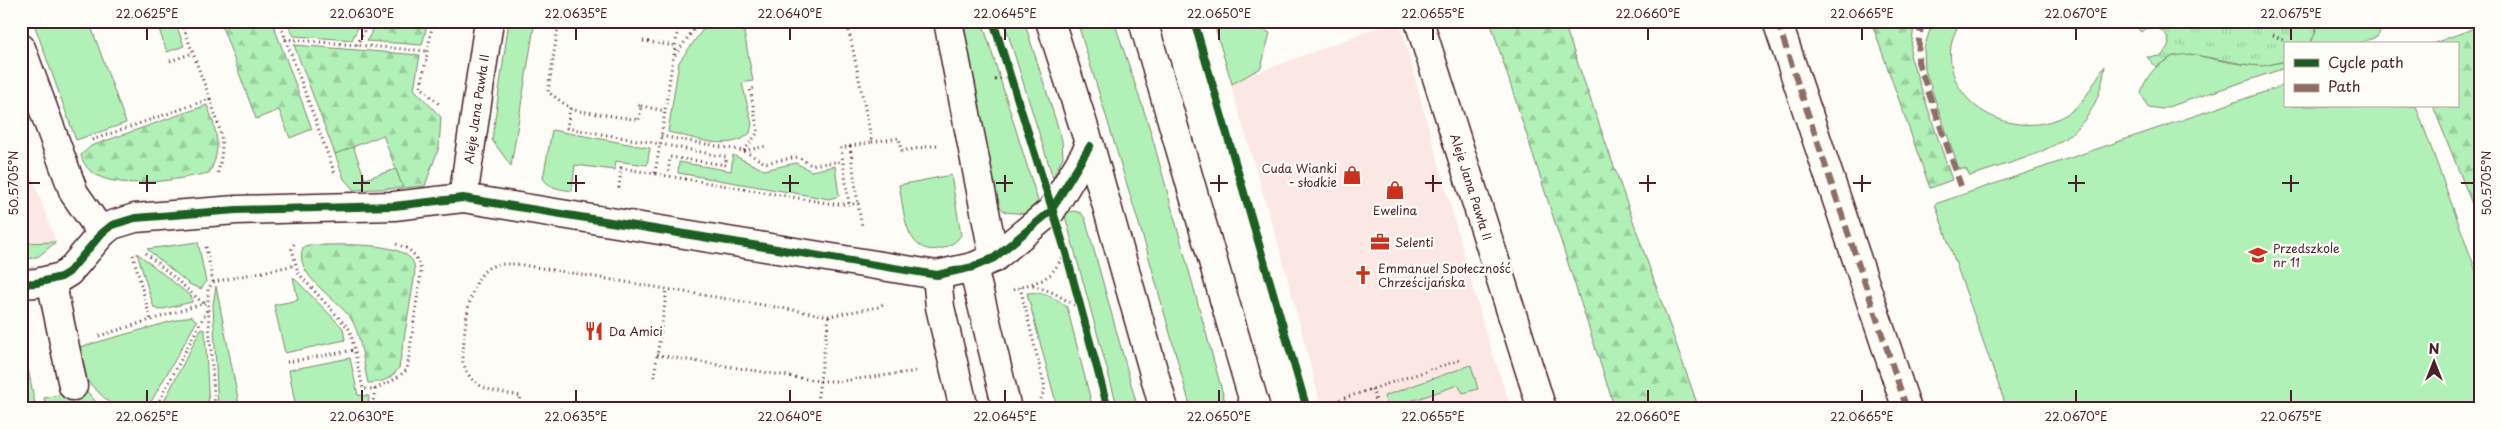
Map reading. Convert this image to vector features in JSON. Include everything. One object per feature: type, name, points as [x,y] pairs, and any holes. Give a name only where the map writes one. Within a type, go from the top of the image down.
[{"type":"street","name":"Aleje Jana Pawła II","points":[[463,198],[489,21]]},
{"type":"street","points":[[948,21],[984,262],[981,298],[1007,409]]},
{"type":"street","points":[[1050,21],[1090,146],[1164,409]]},
{"type":"street","points":[[1143,21],[1256,409]]},
{"type":"street","name":"Aleje Jana Pawła II","points":[[1419,21],[1542,409]]},
{"type":"street","points":[[1777,21],[1907,409]]},
{"type":"street","points":[[21,48],[74,193],[118,231]]},
{"type":"street","points":[[21,284],[50,280],[68,272],[118,231],[146,216],[200,212],[394,206],[463,198],[936,275],[984,262],[1051,211],[1090,146]]},
{"type":"street","points":[[936,275],[940,307],[964,409]]},
{"type":"street","points":[[50,280],[73,386]]},
{"type":"path","points":[[181,21],[223,138],[223,150],[216,180],[200,212],[213,282]]},
{"type":"path","points":[[279,21],[348,207]]},
{"type":"path","points":[[357,45],[369,21]]},
{"type":"path","points":[[433,21],[421,86],[445,110]]},
{"type":"path","points":[[559,21],[548,92],[570,108],[640,120],[641,106]]},
{"type":"path","points":[[673,21],[679,22],[655,173],[833,204],[858,204]]},
{"type":"path","points":[[673,58],[700,21]]},
{"type":"path","points":[[847,21],[872,142],[841,148],[849,204]]},
{"type":"path","points":[[2273,35],[2285,41]]},
{"type":"path","points":[[285,40],[426,51]]},
{"type":"path","points":[[643,42],[675,46]]},
{"type":"path","points":[[170,61],[193,53]]},
{"type":"path","points":[[744,151],[758,132],[750,89],[755,88]]},
{"type":"path","points":[[58,152],[210,99]]},
{"type":"path","points":[[635,105],[665,111]]},
{"type":"path","points":[[570,108],[567,128],[726,156],[726,165],[670,156],[668,175]]},
{"type":"path","points":[[661,136],[744,151],[766,163],[798,156],[811,165],[843,161]]},
{"type":"path","points":[[744,151],[766,146]]},
{"type":"path","points":[[850,146],[869,264]]},
{"type":"path","points":[[118,231],[206,303]]},
{"type":"path","points":[[118,231],[151,322]]},
{"type":"path","points":[[300,240],[294,243],[292,250],[298,273],[350,330],[363,389],[375,389],[395,379],[407,370],[421,272],[419,262],[413,252],[388,241]]},
{"type":"path","points":[[981,298],[1032,285],[1050,274],[1066,254]]},
{"type":"path","points":[[519,409],[521,396],[484,389],[466,371],[463,362],[473,289],[481,274],[488,268],[496,265],[517,264],[829,316],[878,307],[886,303],[888,294]]},
{"type":"path","points":[[214,409],[208,309],[206,303],[208,289],[213,282],[296,265]]},
{"type":"path","points":[[1032,285],[1048,290],[1080,309]]},
{"type":"path","points":[[1020,287],[1045,388],[1039,407]]},
{"type":"path","points":[[654,377],[667,289]]},
{"type":"path","points":[[64,346],[151,322],[206,303]]},
{"type":"path","points":[[155,409],[208,309]]},
{"type":"path","points":[[816,402],[829,316]]},
{"type":"path","points":[[287,362],[354,350]]},
{"type":"path","points":[[657,355],[819,381],[842,381],[918,371],[922,374]]},
{"type":"path","points":[[1311,409],[1463,359]]},
{"type":"path","points":[[372,409],[375,389]]},
{"type":"path","points":[[1372,389],[1379,409]]},
{"type":"shaded area","points":[[1399,21],[1485,330],[1511,409],[1322,409],[1280,250],[1230,83]]},
{"type":"shaded area","points":[[21,147],[56,242],[21,243]]},
{"type":"green space","points":[[33,21],[89,21],[126,123],[76,140]]},
{"type":"green space","points":[[156,21],[175,21],[184,46],[167,52]]},
{"type":"green space","points":[[220,21],[272,21],[312,129],[290,138],[279,110],[256,119]]},
{"type":"green space","points":[[286,21],[361,21],[352,40],[294,36]]},
{"type":"green space","points":[[377,21],[428,21],[422,45],[367,41]]},
{"type":"green space","points":[[509,21],[535,21],[511,166],[492,140]]},
{"type":"green space","points":[[709,21],[742,21],[753,81],[742,83],[752,124],[750,133],[742,139],[732,142],[711,142],[668,132],[679,62]]},
{"type":"green space","points":[[962,21],[982,21],[1038,201],[1027,214],[1005,212],[995,202]]},
{"type":"green space","points":[[1004,21],[1024,21],[1062,140],[1063,157],[1053,178]]},
{"type":"green space","points":[[1077,21],[1114,21],[1150,129],[1227,409],[1191,409],[1146,247]]},
{"type":"green space","points":[[1213,21],[1253,21],[1254,25],[1270,33],[1261,68],[1232,84]]},
{"type":"green space","points":[[1490,21],[1563,21],[1699,409],[1615,409]]},
{"type":"green space","points":[[1871,21],[1920,21],[1914,27],[1910,55],[1952,180],[1930,188]]},
{"type":"green space","points":[[1933,21],[1960,21],[1953,36],[1951,46],[1952,68],[1959,88],[1972,103],[1990,115],[2009,122],[2030,124],[2051,121],[2076,108],[2105,66],[2099,93],[2089,114],[2075,130],[2058,143],[2039,153],[1970,176],[1966,169],[1959,169],[1925,70],[1924,48]]},
{"type":"green space","points":[[2130,21],[2317,21],[2315,34],[2310,42],[2284,42],[2284,61],[2263,66],[2190,54],[2173,56],[2156,67],[2147,57],[2162,56],[2169,44],[2168,38],[2162,31],[2153,27],[2141,32]]},
{"type":"green space","points":[[2317,21],[2381,21],[2383,27],[2377,37],[2362,42],[2310,42],[2315,34]]},
{"type":"green space","points":[[2480,26],[2480,224],[2434,108],[2458,108],[2458,42],[2437,42]]},
{"type":"green space","points":[[294,45],[420,55],[414,89],[441,117],[439,147],[425,186],[403,188],[383,135],[335,154]]},
{"type":"green space","points":[[2190,54],[2249,65],[2273,64],[2284,61],[2284,68],[2162,109],[2148,107],[2141,93],[2143,86],[2155,68],[2173,56]]},
{"type":"green space","name":"Przedszkole nr 11","points":[[2284,85],[2284,108],[2417,108],[2480,282],[2480,409],[2007,409],[1935,204]]},
{"type":"green space","points":[[207,105],[217,139],[216,156],[209,173],[157,182],[117,182],[101,177],[88,169],[81,155],[91,146]]},
{"type":"green space","points":[[552,130],[650,148],[647,165],[616,161],[615,170],[575,165],[572,191],[556,188],[543,178]]},
{"type":"green space","points":[[353,146],[365,179],[396,169],[403,188],[354,190],[344,179],[335,154]]},
{"type":"green space","points":[[733,155],[764,170],[796,163],[811,171],[835,166],[839,196],[829,199],[678,173],[679,162],[731,171]]},
{"type":"green space","points":[[951,175],[961,235],[945,247],[927,249],[919,245],[912,238],[905,217],[899,185]]},
{"type":"green space","points":[[1069,212],[1081,213],[1085,218],[1138,409],[1118,409],[1065,216]]},
{"type":"green space","points":[[56,242],[39,256],[21,261],[21,243]]},
{"type":"green space","points":[[198,242],[206,282],[201,289],[189,284],[147,249]]},
{"type":"green space","points":[[308,245],[376,246],[401,252],[412,260],[415,268],[414,280],[399,368],[389,378],[368,383],[354,324],[340,306],[311,279],[305,269],[302,258],[303,247]]},
{"type":"green space","points":[[137,253],[192,297],[192,302],[159,310],[154,308]]},
{"type":"green space","points":[[293,277],[343,328],[345,340],[285,353],[274,305],[298,300]]},
{"type":"green space","points":[[216,286],[240,409],[218,409],[213,305]]},
{"type":"green space","points":[[1027,293],[1038,293],[1048,296],[1058,300],[1067,307],[1093,409],[1047,409],[1046,406],[1056,403]]},
{"type":"green space","points":[[191,316],[197,321],[147,409],[116,409],[87,381],[80,347]]},
{"type":"green space","points":[[201,329],[205,330],[209,409],[160,409]]},
{"type":"green space","points":[[21,346],[24,348],[36,409],[21,409]]},
{"type":"green space","points":[[350,358],[358,395],[369,396],[368,409],[296,409],[289,370]]},
{"type":"green space","points":[[1471,365],[1478,389],[1463,393],[1458,385],[1388,409],[1384,396]]},
{"type":"green space","points":[[85,389],[102,409],[46,409],[44,398]]},
{"type":"marked path","points":[[1777,21],[1907,409]]},
{"type":"marked path","points":[[1922,21],[1918,62],[1961,186]]},
{"type":"cycle path","points":[[993,21],[1066,253],[1108,409]]},
{"type":"cycle path","points":[[1194,21],[1307,409]]},
{"type":"cycle path","points":[[21,284],[36,283],[61,277],[69,272],[102,233],[112,225],[135,218],[236,210],[394,206],[463,198],[937,275],[973,267],[994,258],[1051,211],[1090,146]]},
{"type":"place","name":"Cuda Wianki - słodkie","points":[[1352,175]]},
{"type":"place","name":"Ewelina","points":[[1395,190]]},
{"type":"place","name":"Selenti","points":[[1380,242]]},
{"type":"place","name":"Przedszkole nr 11","points":[[2258,255]]},
{"type":"place","name":"Emmanuel Społeczność Chrześcijańska","points":[[1363,275]]},
{"type":"place","name":"Da Amici","points":[[594,331]]}]
